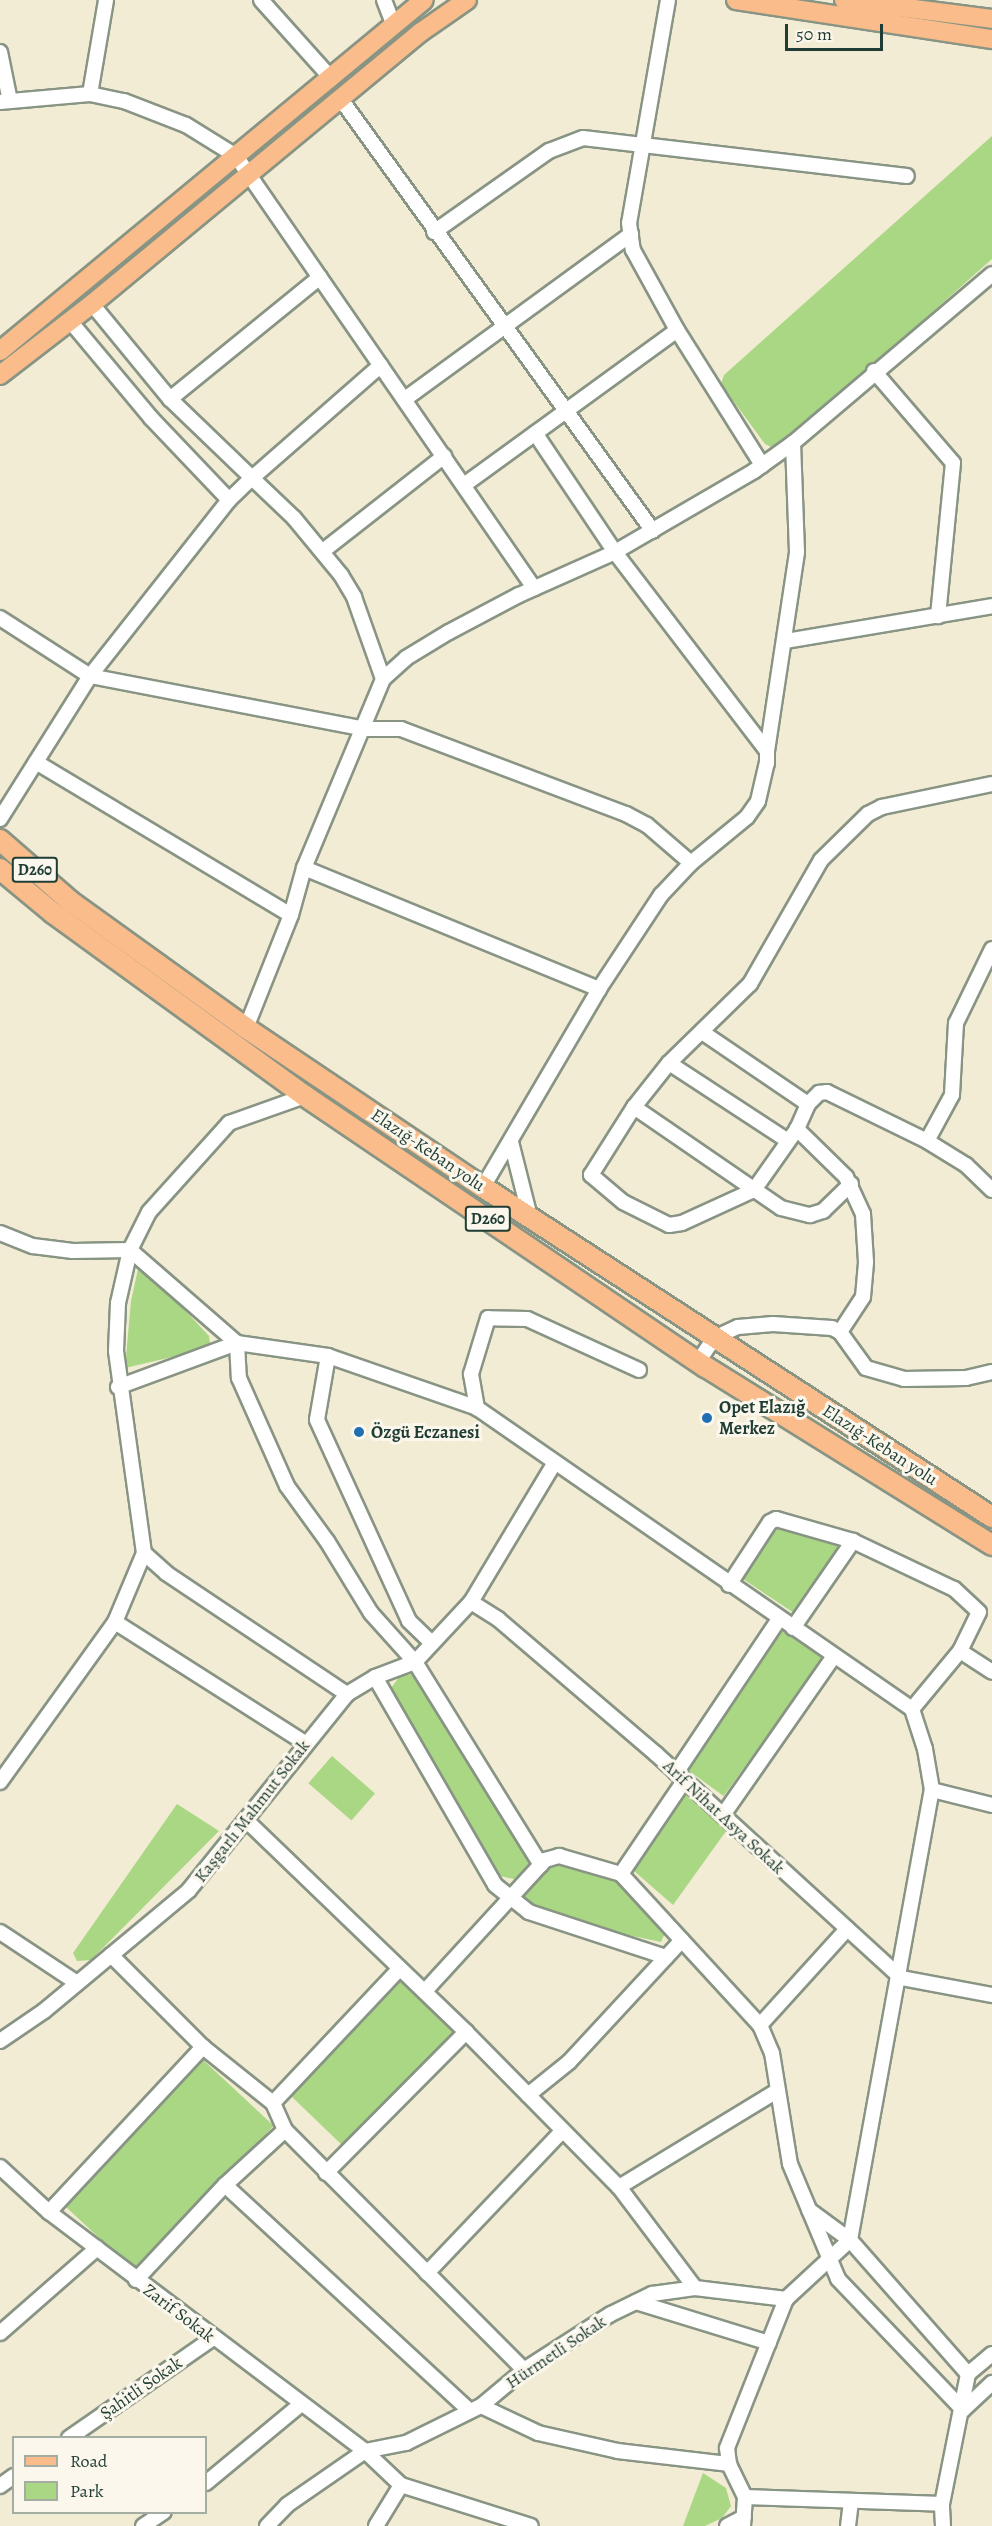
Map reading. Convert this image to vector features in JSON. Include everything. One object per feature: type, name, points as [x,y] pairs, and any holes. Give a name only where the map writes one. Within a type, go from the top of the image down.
[{"type":"highway","name":"Elazığ-Keban yolu","points":[[0,840],[69,901],[246,1028],[483,1187],[992,1517]]},
{"type":"highway","name":"Elazığ-Keban yolu","points":[[2,875],[305,1096],[698,1362],[992,1545]]},
{"type":"main road","points":[[0,351],[332,79],[424,0]]},
{"type":"main road","points":[[0,375],[92,304],[421,32],[467,0]]},
{"type":"main road","points":[[736,0],[992,39]]},
{"type":"main road","points":[[844,0],[992,20]]},
{"type":"street","points":[[90,94],[106,0]]},
{"type":"street","points":[[261,0],[332,79]]},
{"type":"street","points":[[384,0],[394,26]]},
{"type":"street","points":[[668,0],[643,146],[631,234],[640,270],[762,465]]},
{"type":"street","points":[[0,52],[5,101],[90,94],[124,101],[168,117],[236,156],[534,588]]},
{"type":"street","points":[[340,98],[564,412],[653,531]]},
{"type":"street","points":[[434,232],[562,144],[594,138],[643,146],[907,176]]},
{"type":"street","points":[[405,399],[631,234]]},
{"type":"street","points":[[170,399],[320,277]]},
{"type":"street","points":[[246,1028],[291,915],[304,868],[365,729],[383,679],[414,653],[534,588],[615,552],[762,465],[793,443],[874,371],[988,284]]},
{"type":"street","points":[[92,304],[170,399],[323,551],[354,597],[383,679]]},
{"type":"street","points":[[70,321],[151,418],[229,500]]},
{"type":"street","points":[[464,485],[676,330]]},
{"type":"street","points":[[0,819],[90,676],[229,500],[381,365]]},
{"type":"street","points":[[874,371],[953,463],[938,616]]},
{"type":"street","points":[[535,433],[615,552],[767,751]]},
{"type":"street","points":[[483,1187],[599,988],[661,896],[691,862],[747,817],[763,785],[786,641],[798,530],[793,443]]},
{"type":"street","points":[[323,551],[444,456]]},
{"type":"street","points":[[786,641],[992,606]]},
{"type":"street","points":[[0,618],[90,676],[365,729],[401,729],[597,801],[647,825],[691,862]]},
{"type":"street","points":[[36,762],[291,915]]},
{"type":"street","points":[[992,784],[882,807],[868,814],[821,860],[750,984],[669,1063],[634,1107],[591,1175],[603,1188],[669,1225],[682,1223],[754,1190],[796,1129],[808,1104],[819,1093],[827,1092],[927,1141],[966,1166],[992,1190]]},
{"type":"street","points":[[304,868],[599,988]]},
{"type":"street","points":[[927,1141],[952,1095],[956,1023],[992,949]]},
{"type":"street","points":[[702,1032],[808,1104]]},
{"type":"street","points":[[669,1063],[788,1141]]},
{"type":"street","points":[[0,1782],[115,1622],[144,1553],[118,1388],[118,1303],[130,1250],[149,1212],[229,1123],[305,1096]]},
{"type":"street","points":[[634,1107],[781,1208],[810,1215],[824,1211],[851,1184]]},
{"type":"street","points":[[796,1129],[833,1161],[851,1184],[863,1214],[866,1275],[860,1305],[840,1332]]},
{"type":"street","points":[[511,1142],[530,1217]]},
{"type":"street","points":[[0,1233],[33,1246],[73,1251],[130,1250],[237,1342],[239,1378],[287,1486],[327,1542],[371,1613],[415,1662],[541,1865]]},
{"type":"street","points":[[477,1408],[471,1374],[488,1318],[527,1319],[639,1370]]},
{"type":"street","points":[[698,1362],[714,1338],[755,1324],[823,1327],[840,1332],[866,1368],[904,1379],[966,1378],[992,1372]]},
{"type":"street","points":[[118,1388],[237,1342],[328,1356],[477,1408],[554,1464],[912,1710],[925,1749],[932,1790],[901,1978],[850,2240],[786,2299],[727,2448],[729,2464],[745,2497],[743,2522],[727,2526]]},
{"type":"street","points":[[328,1356],[317,1420],[409,1621],[432,1643]]},
{"type":"street","name":"Kaşgarlı Mahmut Sokak","points":[[0,2041],[77,1983],[189,1890],[248,1822],[305,1743],[346,1694],[375,1677],[415,1662],[471,1602],[554,1464]]},
{"type":"street","points":[[729,1585],[770,1522],[776,1519],[854,1541],[954,1589],[977,1607],[979,1618],[960,1651],[912,1710]]},
{"type":"street","points":[[794,1629],[854,1541]]},
{"type":"street","points":[[144,1553],[166,1573],[346,1694]]},
{"type":"street","name":"Arif Nihat Asya Sokak","points":[[471,1602],[498,1619],[680,1777],[901,1978]]},
{"type":"street","points":[[621,1874],[779,1619]]},
{"type":"street","points":[[115,1622],[305,1743]]},
{"type":"street","points":[[960,1651],[992,1672]]},
{"type":"street","points":[[723,1815],[834,1656]]},
{"type":"street","points":[[375,1677],[495,1885],[529,1912],[666,1957]]},
{"type":"street","points":[[932,1790],[992,1805]]},
{"type":"street","points":[[248,1822],[425,1991],[619,2187],[695,2288]]},
{"type":"street","points":[[425,1991],[541,1865],[559,1856],[621,1874],[760,2025],[772,2053],[775,2092],[790,2164],[838,2279],[963,2410]]},
{"type":"street","points":[[760,2025],[847,1929]]},
{"type":"street","points":[[0,1932],[77,1983]]},
{"type":"street","points":[[528,2095],[569,2062],[682,1940]]},
{"type":"street","points":[[111,1955],[203,2047],[273,2103],[285,2130],[524,2370]]},
{"type":"street","points":[[273,2103],[400,1968]]},
{"type":"street","points":[[901,1978],[992,1995]]},
{"type":"street","points":[[326,2173],[466,2032]]},
{"type":"street","points":[[49,2212],[203,2047]]},
{"type":"street","points":[[619,2187],[775,2092]]},
{"type":"street","points":[[136,2280],[225,2186],[285,2130]]},
{"type":"street","points":[[427,2273],[562,2131]]},
{"type":"street","name":"Zarif Sokak","points":[[0,2167],[49,2212],[300,2405],[365,2451],[401,2485]]},
{"type":"street","points":[[0,2186],[12,2177]]},
{"type":"street","points":[[225,2186],[475,2408],[538,2433],[618,2451],[729,2464]]},
{"type":"street","points":[[809,2210],[850,2240],[968,2374]]},
{"type":"street","points":[[0,2333],[97,2248]]},
{"type":"street","name":"Hürmetli Sokak","points":[[267,2526],[287,2505],[365,2451],[406,2443],[475,2408],[524,2370],[652,2294],[695,2288],[786,2299]]},
{"type":"street","points":[[636,2302],[769,2343]]},
{"type":"street","name":"Şahitli Sokak","points":[[72,2436],[213,2338]]},
{"type":"street","points":[[943,2526],[942,2504],[963,2410],[968,2374],[992,2354]]},
{"type":"street","points":[[963,2410],[992,2383]]},
{"type":"street","points":[[207,2481],[300,2405]]},
{"type":"street","points":[[376,2526],[401,2485],[521,2524]]},
{"type":"street","points":[[745,2497],[942,2504]]},
{"type":"street","points":[[848,2526],[851,2501]]},
{"type":"street","points":[[143,2526],[161,2514]]},
{"type":"green space","points":[[992,136],[992,259],[783,445],[773,448],[765,444],[721,384],[724,375]]},
{"type":"green space","points":[[138,1269],[166,1290],[209,1336],[210,1344],[202,1350],[125,1368],[131,1301]]},
{"type":"green space","points":[[775,1522],[843,1541],[794,1613],[740,1577]]},
{"type":"green space","points":[[785,1628],[825,1657],[724,1796],[684,1767]]},
{"type":"green space","points":[[414,1674],[531,1865],[518,1880],[500,1876],[391,1688],[400,1676]]},
{"type":"green space","points":[[332,1756],[375,1793],[351,1821],[308,1783]]},
{"type":"green space","points":[[686,1790],[729,1827],[673,1905],[633,1870],[679,1795]]},
{"type":"green space","points":[[177,1804],[219,1831],[91,1960],[77,1961],[73,1953]]},
{"type":"green space","points":[[556,1861],[622,1881],[666,1931],[661,1942],[590,1927],[521,1900]]},
{"type":"green space","points":[[401,1981],[453,2033],[344,2147],[289,2094],[394,1982]]},
{"type":"green space","points":[[202,2059],[274,2126],[137,2273],[65,2206]]},
{"type":"green space","points":[[703,2473],[726,2488],[731,2506],[722,2518],[705,2526],[683,2526]]},
{"type":"place","name":"Opet Elazığ Merkez","points":[[707,1418]]},
{"type":"place","name":"Özgü Eczanesi","points":[[359,1432]]}]
